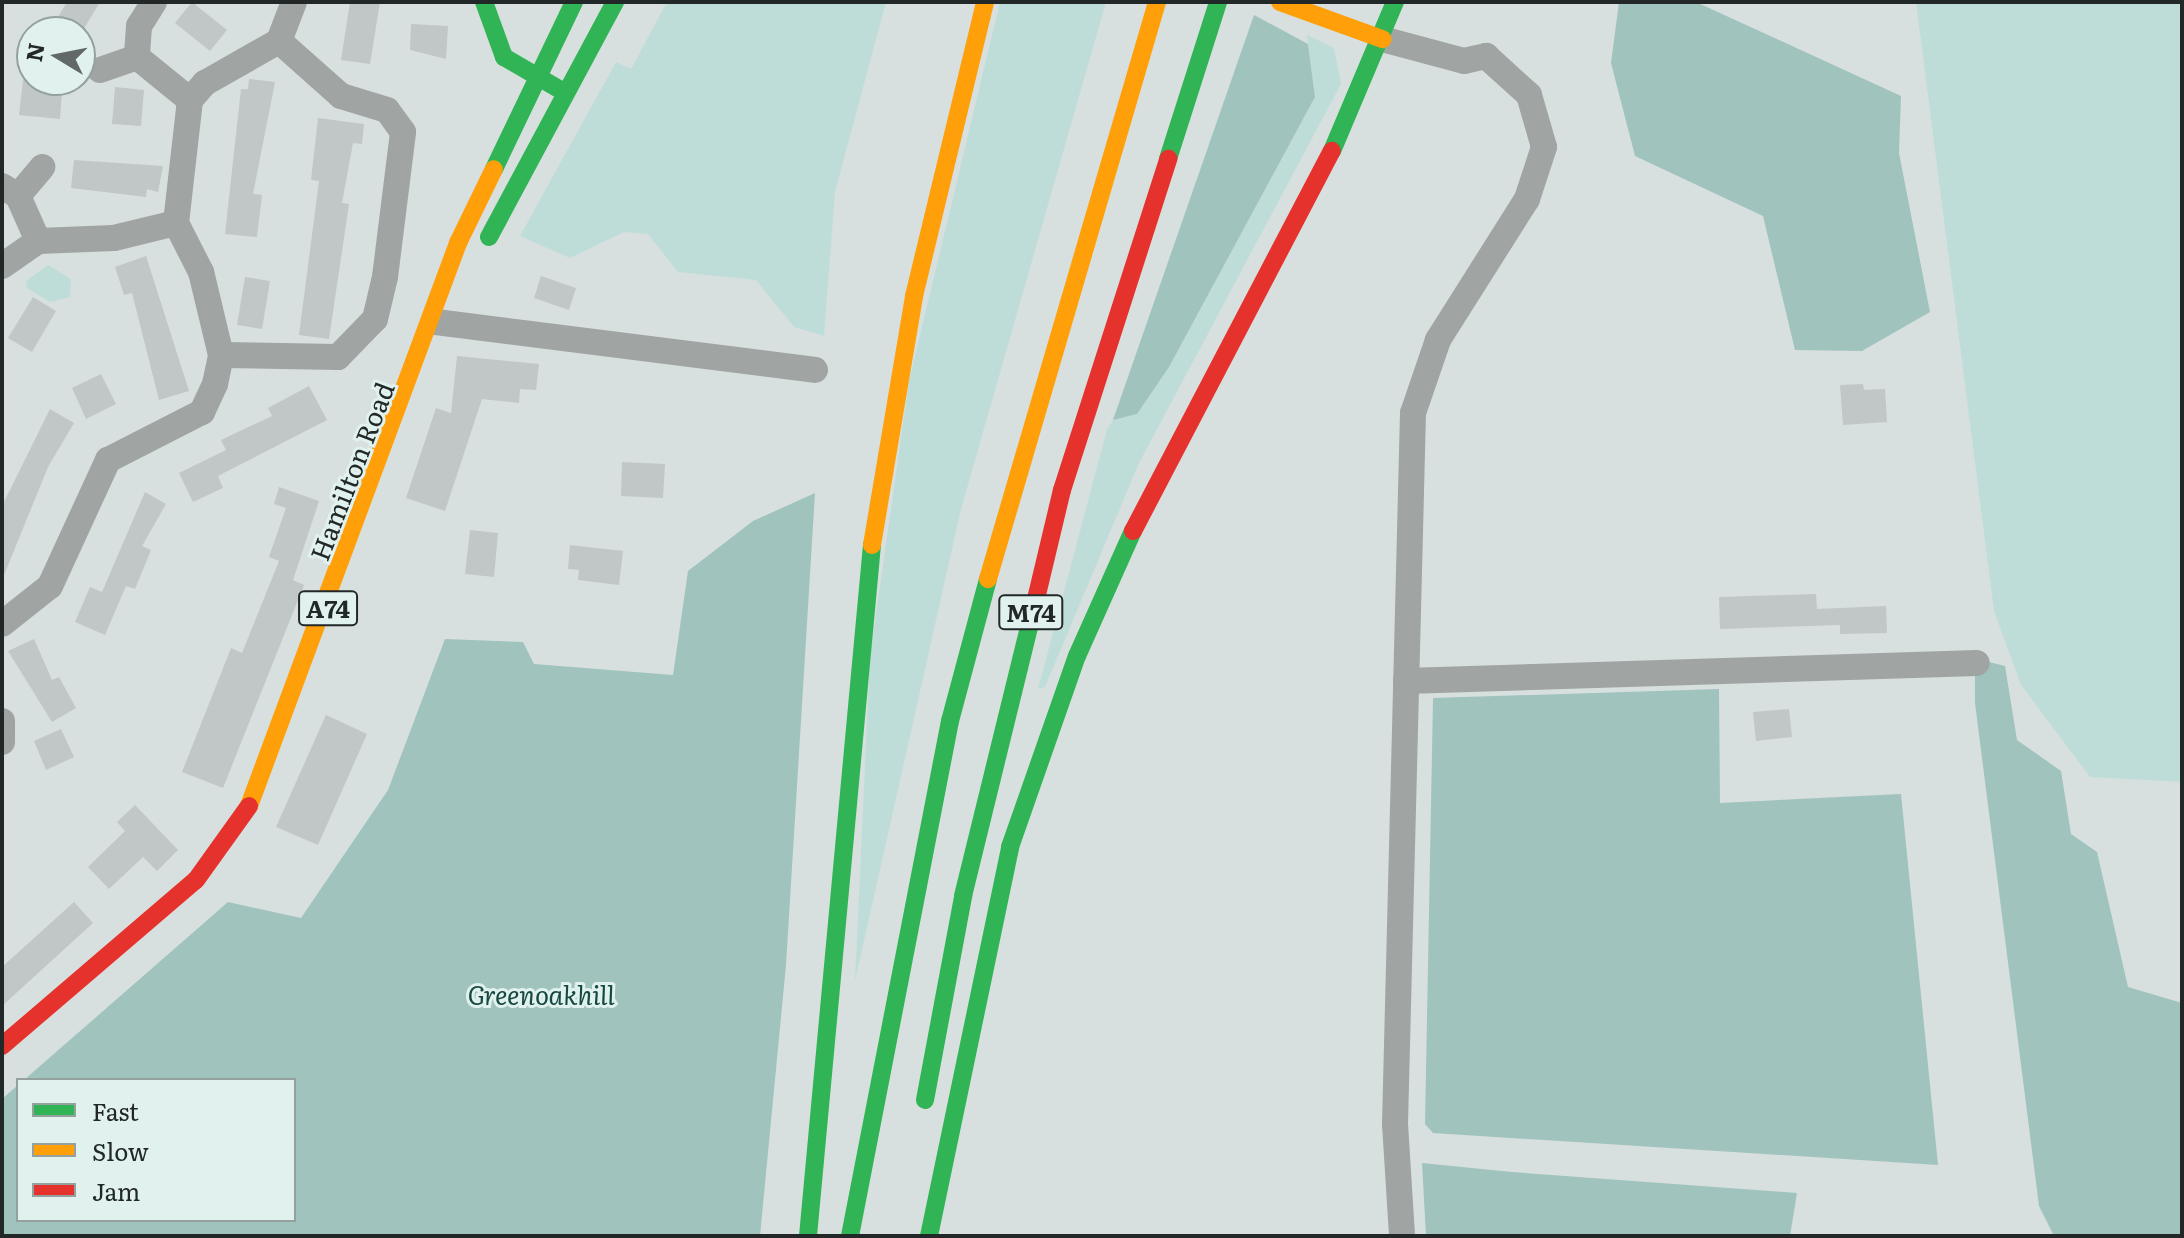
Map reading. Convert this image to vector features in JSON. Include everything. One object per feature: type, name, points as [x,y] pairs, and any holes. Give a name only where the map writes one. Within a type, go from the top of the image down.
[{"type":"main road","points":[[484,2],[496,47],[565,93]]},
{"type":"main road","name":"Hamilton Road","points":[[2,1046],[196,880],[244,819],[436,322],[458,243],[574,2]]},
{"type":"main road","name":"Hamilton Road","points":[[436,322],[476,260],[615,2]]},
{"type":"main road","points":[[808,1236],[873,532],[914,296],[985,2]]},
{"type":"main road","points":[[1080,250],[1157,2]]},
{"type":"main road","name":"M74","points":[[850,1236],[950,721],[1080,250],[1164,2]]},
{"type":"main road","name":"M74","points":[[922,1120],[963,896],[1062,490],[1218,2]]},
{"type":"main road","name":"M74","points":[[949,1236],[984,1034],[1052,727],[1107,582],[1352,113],[1395,2]]},
{"type":"main road","points":[[1284,3],[1382,39]]},
{"type":"main road","points":[[929,1236],[1010,847],[1052,727]]},
{"type":"street","points":[[137,57],[139,26],[154,2]]},
{"type":"street","points":[[2,624],[50,586],[108,460],[202,412],[221,355],[201,272],[176,223],[190,100],[205,83],[279,41],[294,2]]},
{"type":"street","points":[[1382,39],[1464,61],[1486,56],[1529,95],[1544,147],[1527,199],[1438,340],[1413,413],[1395,1124],[1402,1236]]},
{"type":"street","points":[[221,355],[338,357],[375,319],[385,277],[403,132],[387,110],[341,96],[279,41]]},
{"type":"street","points":[[100,70],[137,57]]},
{"type":"street","points":[[137,57],[190,100]]},
{"type":"street","points":[[38,241],[10,191],[42,167]]},
{"type":"street","points":[[2,266],[38,241],[114,238],[176,223]]},
{"type":"street","points":[[436,322],[815,370]]},
{"type":"street","points":[[1406,681],[1977,663]]},
{"type":"street","points":[[2,721],[2,742]]},
{"type":"shaded area","points":[[667,2],[886,2],[835,192],[824,336],[794,327],[756,280],[678,272],[648,234],[624,232],[570,258],[520,236],[616,62],[631,69]]},
{"type":"shaded area","points":[[1000,2],[1106,2],[961,509],[855,981],[870,657],[909,381]]},
{"type":"shaded area","points":[[1916,2],[2182,2],[2182,782],[2090,777],[2021,685],[1994,611]]},
{"type":"shaded area","points":[[1307,35],[1334,48],[1341,84],[1139,463],[1045,687],[1038,689],[1107,430],[1113,420],[1137,414],[1169,367],[1315,97]]},
{"type":"shaded area","points":[[48,265],[71,279],[70,297],[50,302],[27,288],[26,281]]},
{"type":"green space","points":[[1619,2],[1696,2],[1901,96],[1899,153],[1930,312],[1862,351],[1795,350],[1763,216],[1635,156],[1611,63]]},
{"type":"green space","points":[[1254,15],[1308,44],[1315,97],[1169,367],[1137,414],[1113,420]]},
{"type":"green space","name":"Greenoakhill","points":[[815,493],[786,965],[760,1236],[2,1236],[2,1099],[16,1087],[16,1222],[296,1222],[296,1078],[26,1078],[228,902],[301,918],[388,790],[445,639],[523,642],[534,664],[673,675],[688,571],[753,521]]},
{"type":"green space","points":[[1989,662],[2005,666],[2017,740],[2061,771],[2071,834],[2097,852],[2128,987],[2182,1003],[2182,1236],[2054,1236],[2039,1206],[1975,703],[1975,670]]},
{"type":"green space","points":[[1719,689],[1720,803],[1901,794],[1938,1165],[1433,1133],[1425,1124],[1433,698]]},
{"type":"green space","points":[[1422,1163],[1797,1193],[1790,1236],[1426,1236]]},
{"type":"building","points":[[67,2],[100,2],[92,16],[58,16]]},
{"type":"building","points":[[192,2],[227,30],[210,51],[175,23]]},
{"type":"building","points":[[350,2],[380,2],[370,64],[341,60]]},
{"type":"building","points":[[411,24],[448,26],[446,59],[410,50]]},
{"type":"building","points":[[249,79],[275,82],[253,194],[262,195],[257,237],[225,234],[241,89],[248,89]]},
{"type":"building","points":[[115,87],[144,90],[141,126],[112,124]]},
{"type":"building","points":[[21,96],[62,96],[60,119],[19,115]]},
{"type":"building","points":[[318,118],[364,124],[362,144],[353,143],[342,203],[349,204],[329,339],[299,335],[319,181],[311,180]]},
{"type":"building","points":[[74,160],[163,166],[158,192],[147,189],[146,197],[71,188]]},
{"type":"building","points":[[146,256],[189,391],[159,400],[132,293],[124,295],[115,267]]},
{"type":"building","points":[[541,276],[576,288],[569,310],[534,298]]},
{"type":"building","points":[[245,277],[270,281],[262,329],[237,325]]},
{"type":"building","points":[[33,297],[56,311],[32,352],[8,338]]},
{"type":"building","points":[[457,356],[539,364],[536,390],[520,389],[519,403],[482,399],[445,511],[406,498],[436,408],[451,413]]},
{"type":"building","points":[[101,374],[116,404],[86,419],[72,388]]},
{"type":"building","points":[[1863,384],[1864,390],[1885,389],[1887,422],[1843,425],[1840,385]]},
{"type":"building","points":[[309,386],[327,420],[218,476],[223,488],[193,502],[179,473],[226,450],[221,440],[272,416],[268,408]]},
{"type":"building","points":[[50,409],[74,423],[48,467],[2,580],[2,506]]},
{"type":"building","points":[[622,462],[665,464],[663,498],[621,496]]},
{"type":"building","points":[[279,487],[319,501],[293,580],[304,585],[223,788],[182,772],[231,648],[242,653],[279,561],[269,557],[286,508],[274,504]]},
{"type":"building","points":[[145,492],[166,504],[142,546],[151,550],[135,589],[126,586],[105,635],[75,622],[90,587],[102,592]]},
{"type":"building","points":[[470,530],[498,533],[494,577],[465,574]]},
{"type":"building","points":[[570,545],[623,551],[619,585],[578,580],[579,570],[568,569]]},
{"type":"building","points":[[1816,594],[1817,609],[1886,606],[1887,633],[1840,634],[1840,625],[1720,629],[1719,597]]},
{"type":"building","points":[[34,639],[52,680],[59,677],[76,708],[52,722],[8,651]]},
{"type":"building","points":[[1789,709],[1792,737],[1756,741],[1753,712]]},
{"type":"building","points":[[326,715],[367,734],[318,845],[276,827]]},
{"type":"building","points":[[61,729],[74,757],[46,770],[34,741]]},
{"type":"building","points":[[135,805],[178,850],[157,871],[143,857],[109,889],[88,867],[125,831],[117,822]]},
{"type":"building","points":[[74,902],[93,923],[2,1006],[2,967]]},
{"type":"traffic: fast","points":[[484,2],[504,57],[564,92]]},
{"type":"traffic: fast","points":[[494,169],[574,2]]},
{"type":"traffic: fast","points":[[489,237],[615,2]]},
{"type":"traffic: fast","points":[[1168,159],[1218,2]]},
{"type":"traffic: fast","points":[[1332,151],[1395,2]]},
{"type":"traffic: fast","points":[[929,1236],[1010,847],[1077,656],[1133,531]]},
{"type":"traffic: fast","points":[[808,1236],[872,545]]},
{"type":"traffic: fast","points":[[850,1236],[950,721],[988,579]]},
{"type":"traffic: fast","points":[[925,1100],[963,896],[1036,599]]},
{"type":"traffic: slow","points":[[872,545],[914,296],[985,2]]},
{"type":"traffic: slow","points":[[988,579],[1157,2]]},
{"type":"traffic: slow","points":[[1280,2],[1382,39]]},
{"type":"traffic: slow","points":[[249,806],[458,243],[494,169]]},
{"type":"traffic: jam","points":[[1133,531],[1332,151]]},
{"type":"traffic: jam","points":[[1036,599],[1062,490],[1168,159]]},
{"type":"traffic: jam","points":[[2,1046],[196,880],[249,806]]}]
